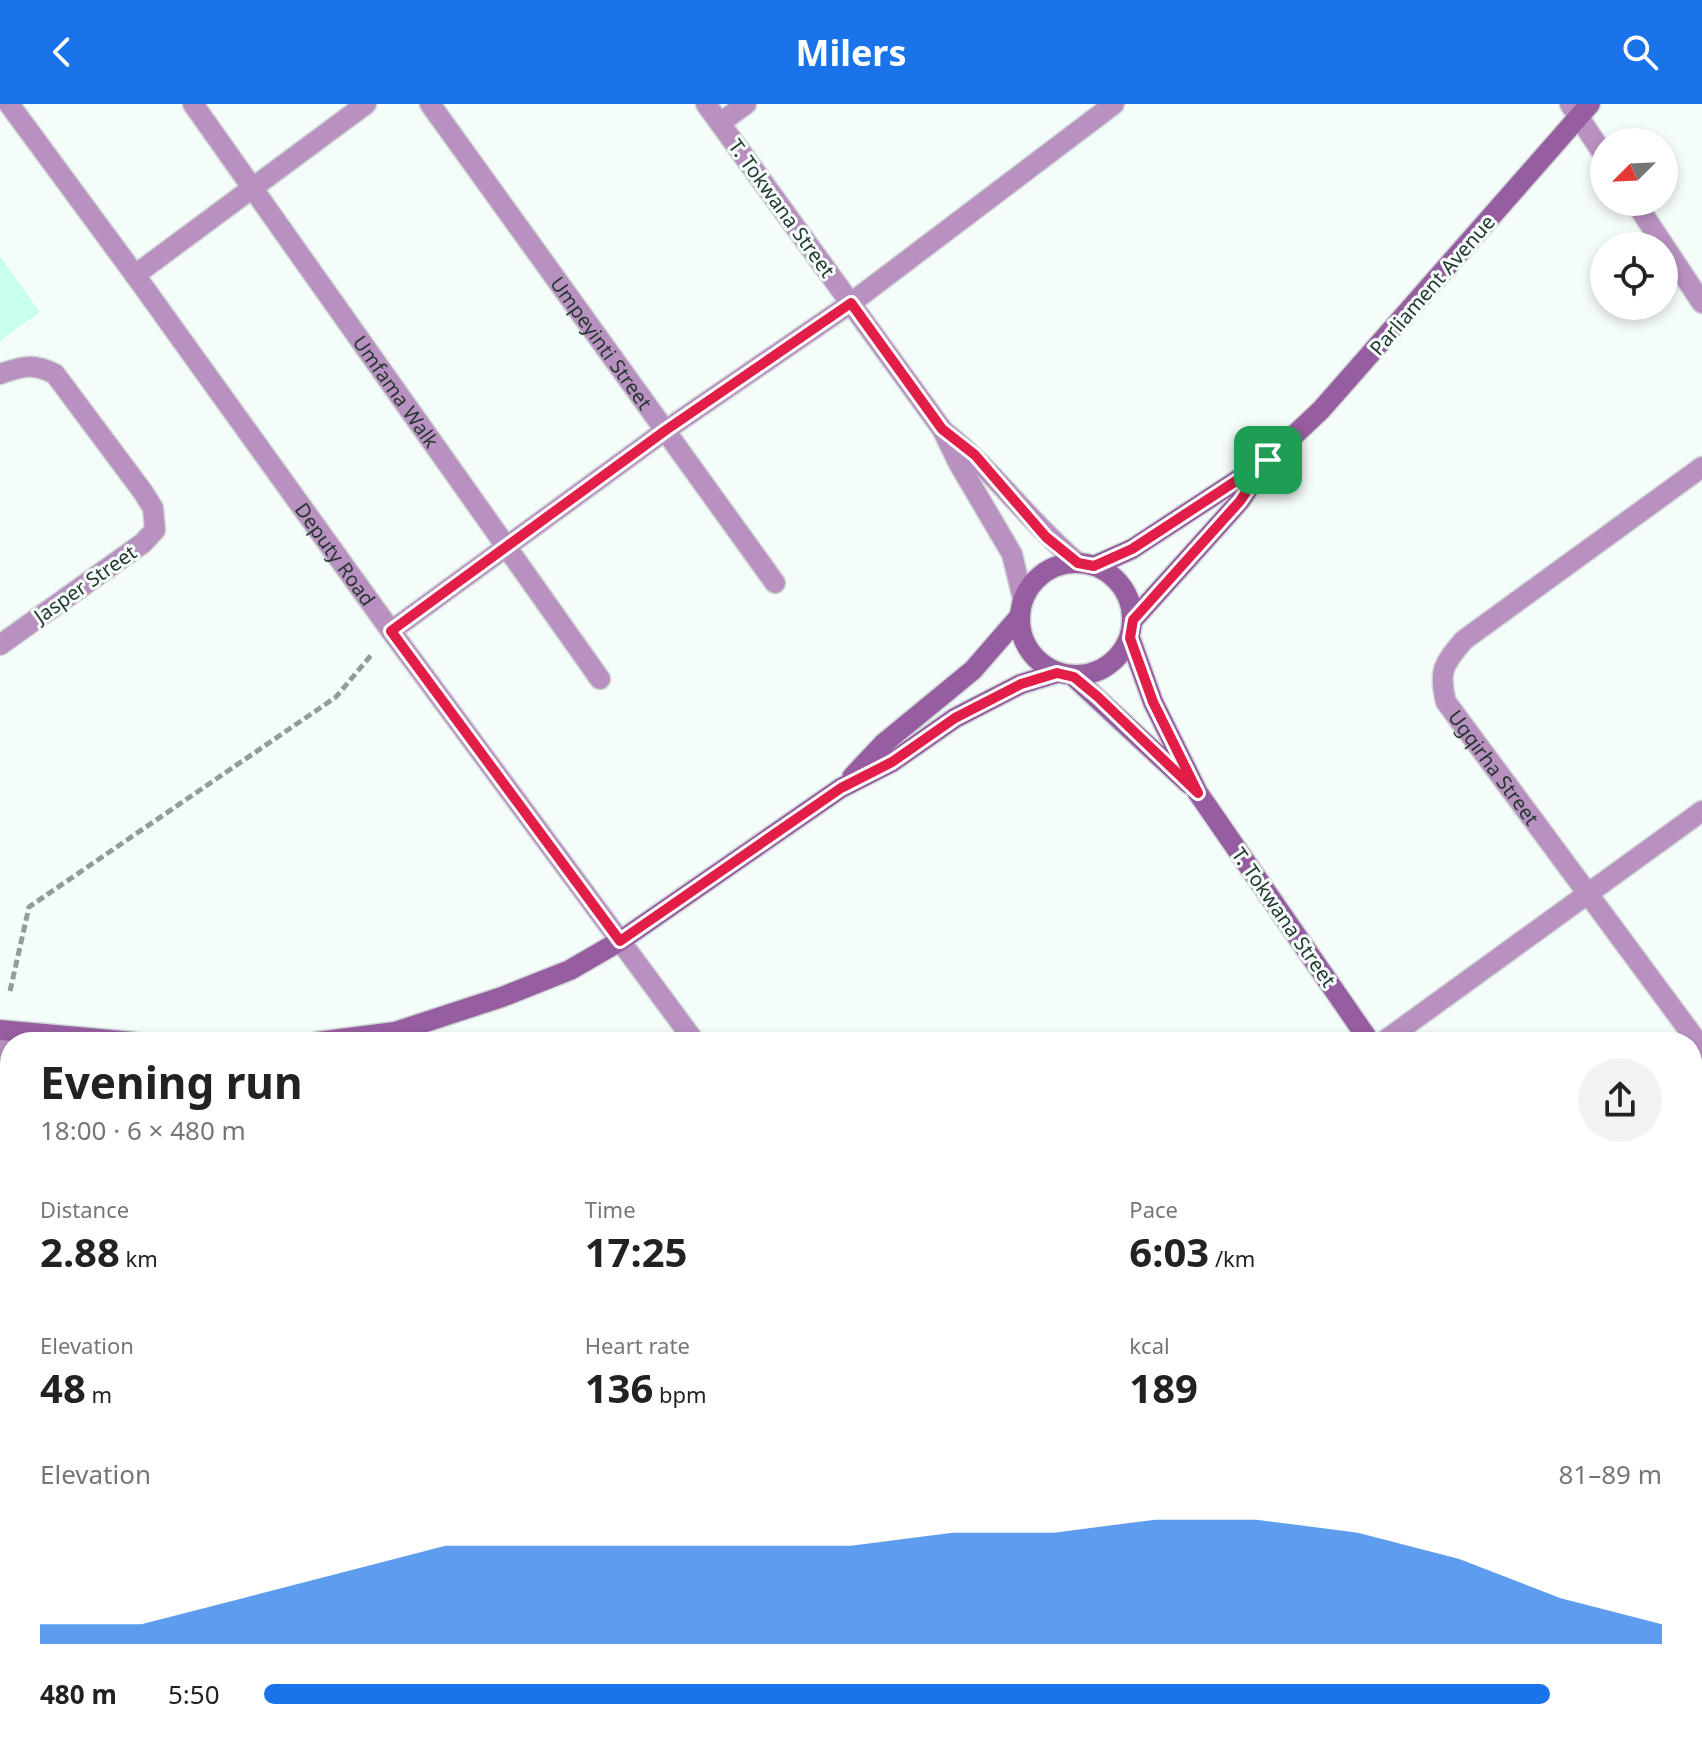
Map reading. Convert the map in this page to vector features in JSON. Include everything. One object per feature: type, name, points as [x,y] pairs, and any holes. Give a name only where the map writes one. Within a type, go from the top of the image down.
[{"type":"street","name":"Deputy Road","points":[[9,104],[391,631],[688,1032]]},
{"type":"street","name":"Umfama Walk","points":[[193,104],[600,679]]},
{"type":"street","points":[[135,275],[366,104]]},
{"type":"street","name":"Umpeyinti Street","points":[[430,104],[775,583]]},
{"type":"street","name":"T. Tokwana Street","points":[[706,104],[942,429],[1012,554],[1021,608]]},
{"type":"street","points":[[720,123],[746,104]]},
{"type":"street","points":[[391,631],[666,430],[851,303],[1114,104]]},
{"type":"street","points":[[1579,108],[1590,129]]},
{"type":"street","name":"Parliament Avenue","points":[[1086,564],[1132,549],[1268,460],[1321,410],[1579,108]]},
{"type":"street","points":[[1644,216],[1702,303]]},
{"type":"street","name":"Jasper Street","points":[[0,374],[37,365],[55,374],[143,492],[153,508],[155,530],[143,543],[0,645]]},
{"type":"street","name":"T. Tokwana Street","points":[[942,429],[975,455],[1046,537],[1086,564]]},
{"type":"street","name":"Parliament Avenue","points":[[1131,629],[1240,501],[1268,460]]},
{"type":"street","name":"Ugqirha Street","points":[[1690,1032],[1446,702],[1441,684],[1443,665],[1464,640],[1702,467]]},
{"type":"street","points":[[395,1032],[488,1002],[570,970],[620,941],[841,788],[892,762],[988,699],[1021,684],[1065,675],[1092,674],[1108,666],[1121,654],[1131,629],[1126,592],[1107,572],[1086,564],[1061,565],[1045,572],[1032,584],[1021,608],[973,670],[883,744],[841,788]]},
{"type":"street","points":[[1021,608],[1021,635],[1029,651],[1041,664],[1065,675]]},
{"type":"street","name":"T. Tokwana Street","points":[[1131,629],[1153,702],[1198,793],[1363,1032]]},
{"type":"street","name":"T. Tokwana Street","points":[[1065,675],[1198,793]]},
{"type":"street","points":[[1397,1032],[1702,811]]},
{"type":"street","points":[[1,1030],[23,1032]]},
{"type":"path","points":[[10,991],[29,907],[336,697],[391,631]]},
{"type":"shaded area","points":[[0,256],[40,312],[0,341]]},
{"type":"route","points":[[851,303],[942,429],[975,455],[1046,537],[1078,563],[1094,566],[1132,549],[1268,460],[1240,501],[1133,620],[1130,638],[1153,702],[1198,793],[1098,697],[1074,677],[1057,673],[1021,684],[955,718],[892,762],[841,788],[620,941],[391,631],[666,430],[851,303]]}]
